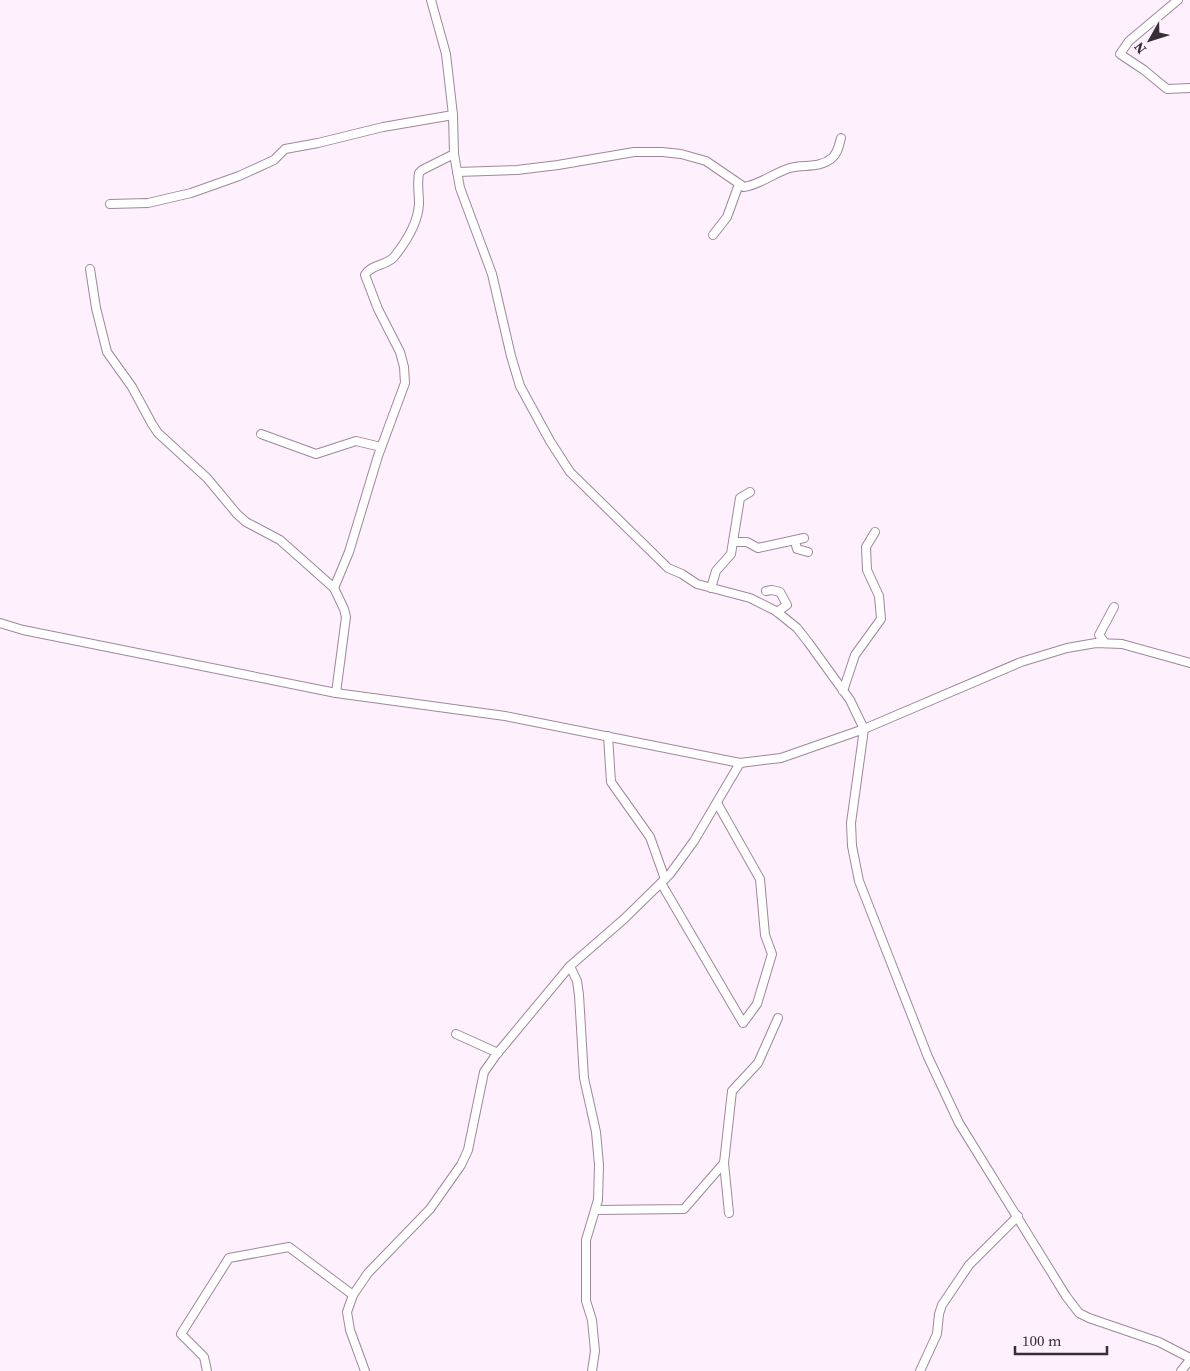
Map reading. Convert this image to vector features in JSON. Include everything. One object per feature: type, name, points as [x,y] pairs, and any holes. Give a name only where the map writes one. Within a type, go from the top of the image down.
[{"type":"street","points":[[431,0],[446,54],[453,115],[454,154],[460,188],[492,274],[520,386],[550,441],[570,472],[668,568],[682,574],[697,584],[750,598],[777,612],[797,628],[850,700],[864,729],[851,823],[852,846],[859,881],[928,1057],[958,1123],[1018,1216],[1066,1296],[1079,1312],[1089,1318],[1159,1342],[1190,1359],[1181,1371]]},
{"type":"street","points":[[1178,0],[1129,41],[1120,54],[1144,70],[1167,89],[1190,88]]},
{"type":"street","points":[[110,204],[148,203],[191,193],[239,176],[274,160],[285,149],[382,127],[453,115]]},
{"type":"street","points":[[457,172],[517,170],[634,152],[662,152],[682,154],[706,161],[739,184],[744,186],[756,185],[789,168],[823,164],[832,158],[842,138]]},
{"type":"street","points":[[334,588],[350,552],[381,447],[405,383],[404,367],[400,352],[378,309],[364,275],[375,266],[387,262],[393,257],[412,230],[418,215],[419,173],[454,154]]},
{"type":"street","points":[[714,235],[727,218],[739,184]]},
{"type":"street","points":[[90,269],[96,308],[107,352],[132,387],[158,433],[207,478],[246,522],[280,540],[334,588],[346,617],[336,692]]},
{"type":"street","points":[[261,434],[316,454],[356,441],[381,447]]},
{"type":"street","points":[[711,588],[716,572],[731,554],[740,498],[750,492]]},
{"type":"street","points":[[843,691],[855,655],[881,619],[879,596],[867,570],[866,547],[875,532]]},
{"type":"street","points":[[733,542],[747,542],[758,548],[804,538]]},
{"type":"street","points":[[795,541],[797,549],[808,552]]},
{"type":"street","points":[[766,591],[780,592],[787,605],[777,612]]},
{"type":"street","points":[[1105,643],[1099,635],[1114,608]]},
{"type":"street","points":[[0,623],[23,630],[336,692],[505,716],[740,763],[781,758],[864,729],[1021,662],[1067,648],[1105,643],[1122,644],[1190,663]]},
{"type":"street","points":[[608,736],[611,782],[650,837],[663,881],[744,1022],[757,1004],[772,954],[765,935],[760,879],[718,803]]},
{"type":"street","points":[[365,1371],[350,1330],[347,1312],[353,1295],[368,1273],[430,1209],[461,1166],[468,1150],[484,1072],[570,966],[624,919],[663,881],[694,841],[740,763]]},
{"type":"street","points":[[570,966],[577,981],[584,1078],[596,1132],[599,1165],[598,1200],[586,1240],[586,1301],[592,1320],[596,1351],[592,1371]]},
{"type":"street","points":[[729,1213],[724,1163],[732,1091],[758,1063],[778,1018]]},
{"type":"street","points":[[456,1034],[498,1053]]},
{"type":"street","points":[[596,1210],[684,1209],[724,1163]]},
{"type":"street","points":[[920,1371],[937,1334],[942,1305],[969,1265],[1018,1216]]},
{"type":"street","points":[[207,1371],[204,1357],[182,1334],[229,1258],[289,1247],[353,1295]]}]
